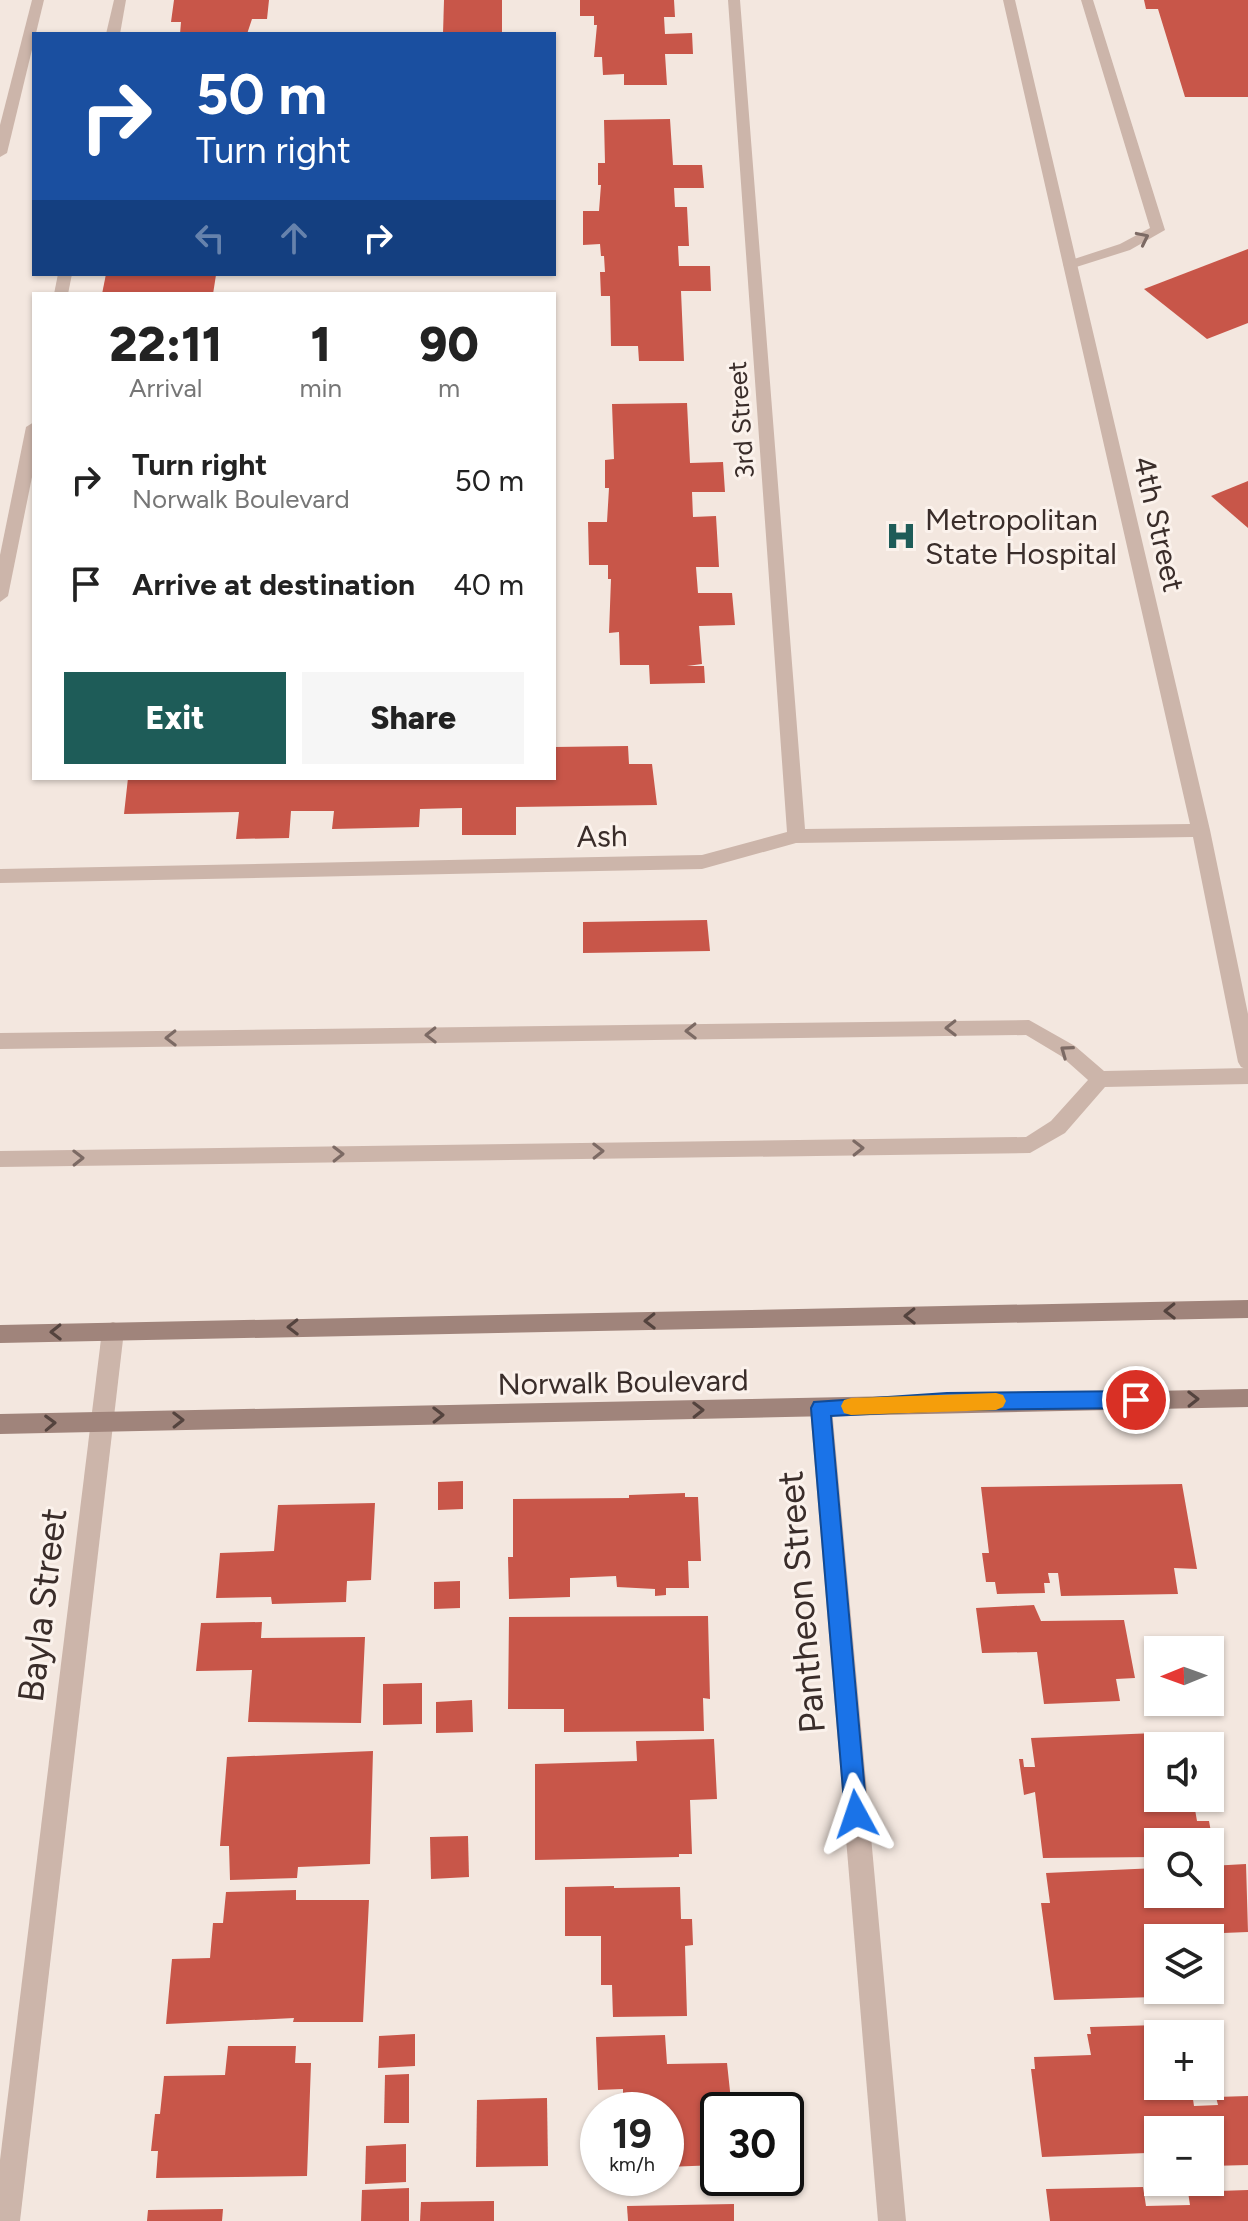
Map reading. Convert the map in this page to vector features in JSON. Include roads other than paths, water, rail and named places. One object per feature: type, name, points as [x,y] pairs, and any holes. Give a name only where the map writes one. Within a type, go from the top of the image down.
[{"type":"main road","name":"Norwalk Boulevard","points":[[0,1334],[1248,1309]]},
{"type":"main road","name":"Norwalk Boulevard","points":[[0,1424],[1248,1398]]},
{"type":"street","points":[[0,153],[38,0]]},
{"type":"street","points":[[113,32],[120,0]]},
{"type":"street","name":"3rd Street","points":[[734,0],[796,836]]},
{"type":"street","name":"4th Street","points":[[1009,0],[1201,830],[1248,1062]]},
{"type":"street","points":[[1070,265],[1125,247],[1158,230],[1087,0]]},
{"type":"street","points":[[0,596],[32,437]]},
{"type":"street","name":"Ash","points":[[0,876],[702,862],[796,836],[1201,830]]},
{"type":"street","points":[[0,1041],[1029,1027],[1068,1051],[1100,1079],[1248,1076]]},
{"type":"street","points":[[0,1159],[1030,1145],[1058,1127],[1100,1079]]},
{"type":"street","name":"Bayla Street","points":[[6,2221],[113,1331]]},
{"type":"street","name":"Pantheon Street","points":[[821,1408],[892,2221]]},
{"type":"place","name":"Metropolitan State Hospital","points":[[901,536]]}]
